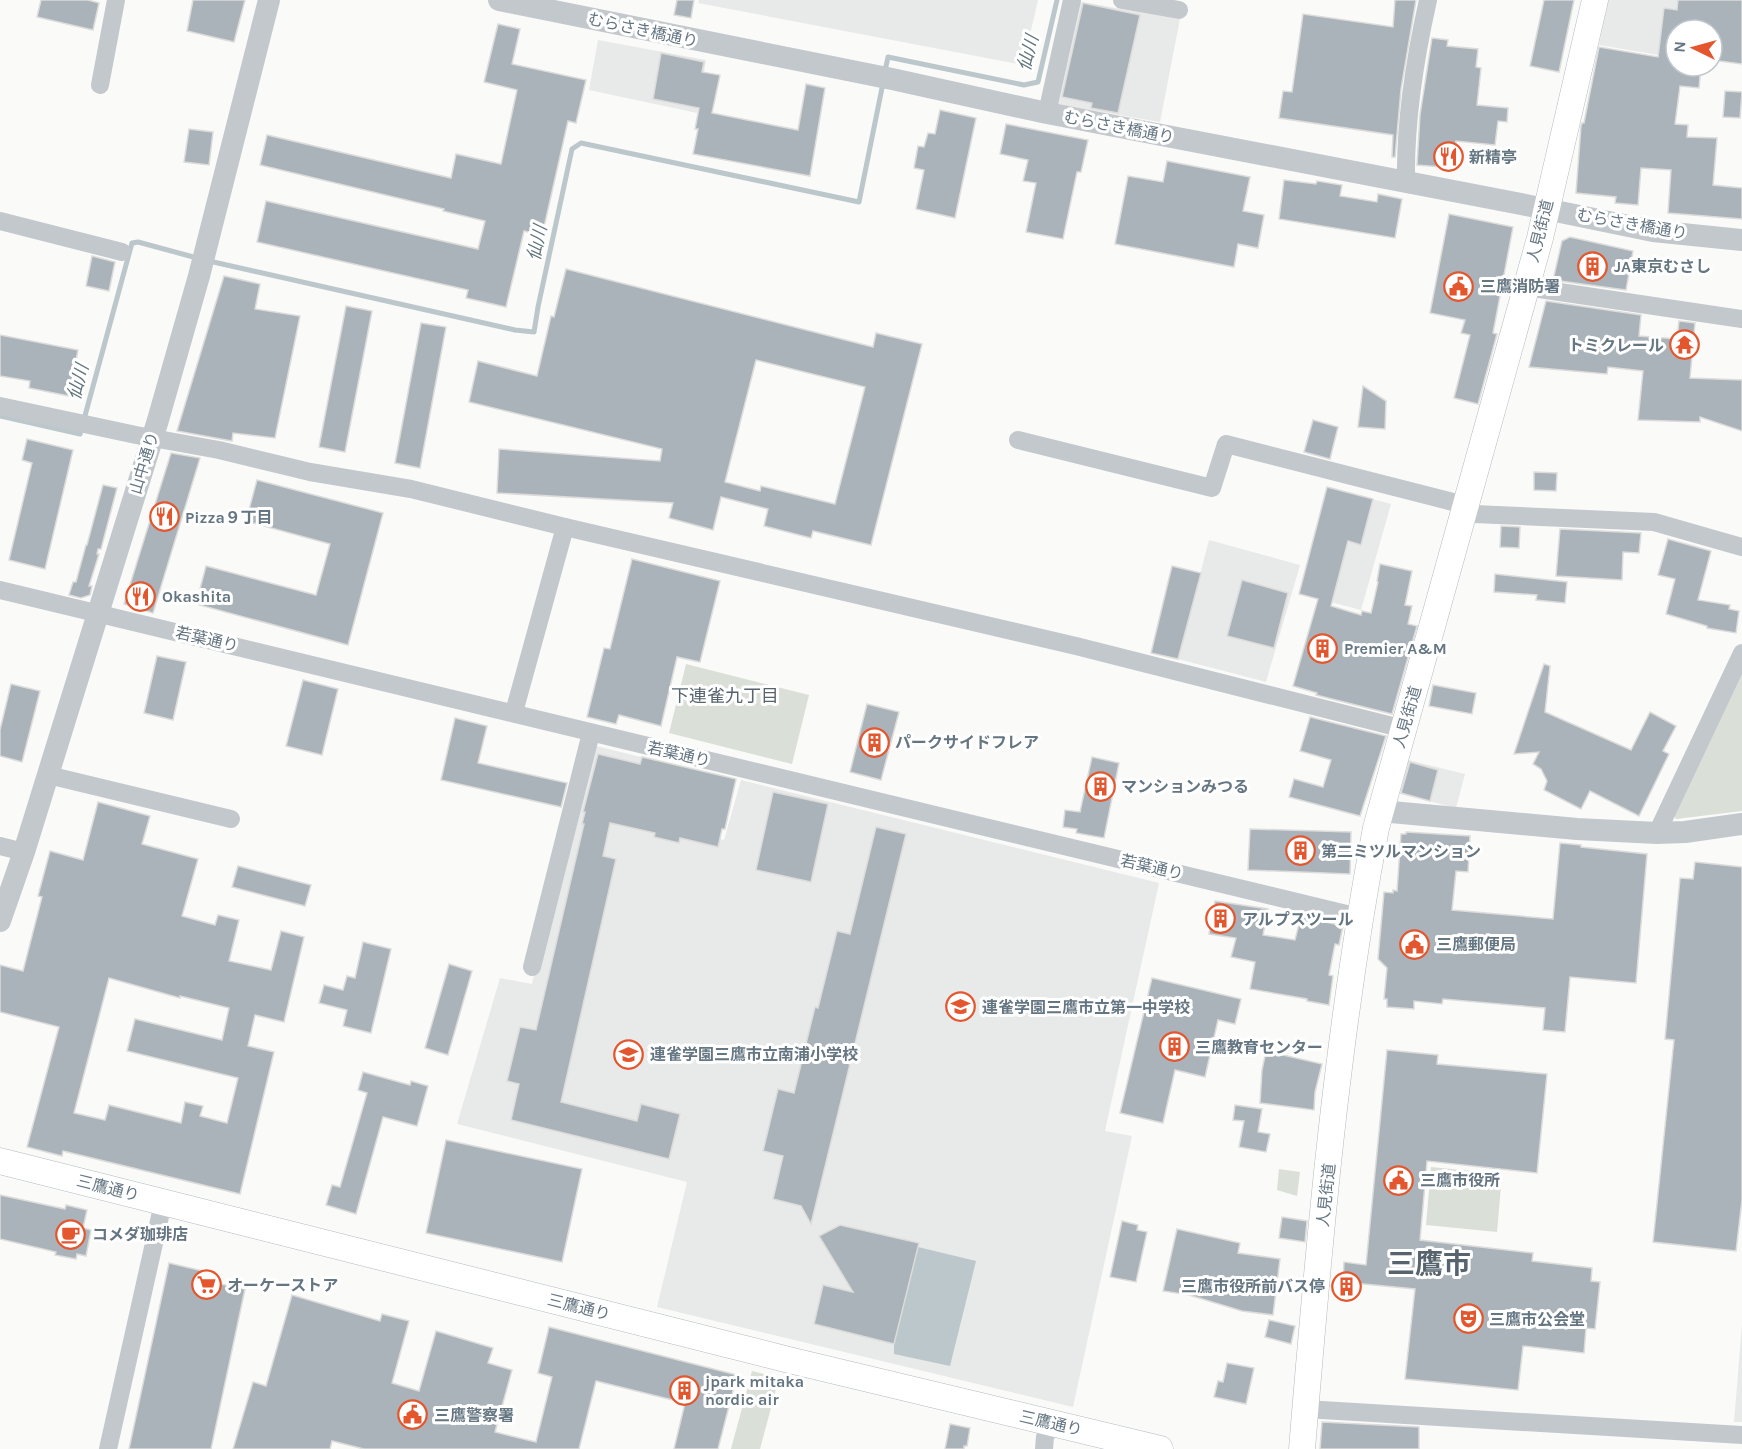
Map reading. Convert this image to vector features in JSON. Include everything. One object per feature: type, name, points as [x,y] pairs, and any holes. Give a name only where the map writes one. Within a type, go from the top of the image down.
[{"type":"main road","name":"人見街道","points":[[1302,1449],[1319,1255],[1341,1049],[1359,916],[1380,811],[1526,287],[1594,0]]},
{"type":"main road","name":"三鷹通り","points":[[0,1161],[777,1357],[1160,1449]]},
{"type":"street","points":[[100,85],[116,0]]},
{"type":"street","name":"山中通り","points":[[0,921],[24,852],[98,613],[204,259],[269,0]]},
{"type":"street","name":"むらさき橋通り","points":[[499,0],[1047,113],[1546,208],[1653,231],[1742,240]]},
{"type":"street","points":[[1047,113],[1071,0]]},
{"type":"street","points":[[1122,0],[1179,10]]},
{"type":"street","points":[[1406,182],[1406,138],[1421,30],[1428,0]]},
{"type":"street","points":[[0,221],[122,252]]},
{"type":"street","points":[[1526,287],[1742,319]]},
{"type":"street","points":[[0,406],[219,450],[310,472],[411,489],[1076,646],[1404,729]]},
{"type":"street","points":[[1018,440],[1212,488],[1226,444],[1453,502],[1474,514],[1654,522],[1742,547]]},
{"type":"street","points":[[514,712],[565,527]]},
{"type":"street","name":"若葉通り","points":[[0,590],[1359,916]]},
{"type":"street","points":[[1657,833],[1742,653]]},
{"type":"street","points":[[532,967],[591,733]]},
{"type":"street","points":[[48,775],[231,819]]},
{"type":"street","points":[[1380,811],[1554,827],[1657,833],[1684,832],[1742,824]]},
{"type":"street","points":[[0,846],[24,852]]},
{"type":"street","points":[[108,1449],[164,1203]]},
{"type":"street","points":[[1305,1409],[1742,1435]]},
{"type":"street","points":[[1044,1449],[1045,1437],[1053,1424]]},
{"type":"shaded area","points":[[699,0],[1038,0],[1023,65],[698,3]]},
{"type":"shaded area","points":[[1608,0],[1708,0],[1689,18],[1664,18],[1664,56],[1599,45]]},
{"type":"shaded area","points":[[1075,1],[1180,19],[1160,122],[1055,104]]},
{"type":"shaded area","points":[[598,40],[706,60],[697,113],[589,90]]},
{"type":"shaded area","points":[[1327,487],[1391,504],[1361,610],[1299,594]]},
{"type":"shaded area","points":[[1209,540],[1300,565],[1266,682],[1178,659]]},
{"type":"shaded area","points":[[1742,660],[1742,811],[1676,819],[1671,812]]},
{"type":"shaded area","points":[[686,664],[809,695],[792,764],[669,733]]},
{"type":"shaded area","name":"連雀学園三鷹市立第一中学校","points":[[592,745],[657,761],[640,820],[724,840],[741,780],[1159,883],[1105,1131],[1132,1136],[1073,1407],[657,1307],[687,1182],[457,1124],[500,978],[532,984],[551,896]]},
{"type":"shaded area","points":[[1408,760],[1465,774],[1456,808],[1400,794]]},
{"type":"shaded area","points":[[1431,1167],[1502,1174],[1497,1232],[1426,1225]]},
{"type":"shaded area","points":[[1279,1169],[1300,1172],[1297,1196],[1277,1190]]},
{"type":"shaded area","points":[[918,1247],[976,1261],[950,1366],[894,1354],[894,1344]]},
{"type":"shaded area","points":[[1742,1324],[1742,1422],[1734,1422]]},
{"type":"shaded area","points":[[752,1371],[779,1378],[760,1449],[731,1449]]},
{"type":"building","points":[[41,0],[88,0],[99,3],[93,30],[37,17]]},
{"type":"building","points":[[193,0],[245,0],[234,42],[187,31]]},
{"type":"building","points":[[677,0],[694,0],[691,18],[674,15]]},
{"type":"building","points":[[1395,0],[1416,0],[1401,89],[1395,157],[1392,157],[1393,135],[1279,118],[1283,91],[1292,92],[1303,14],[1393,27]]},
{"type":"building","points":[[1544,0],[1574,0],[1559,72],[1530,66]]},
{"type":"building","points":[[1678,0],[1742,0],[1742,64],[1724,62],[1724,18],[1664,18],[1664,78],[1700,78],[1699,88],[1680,86],[1675,124],[1688,125],[1687,137],[1717,138],[1713,185],[1742,188],[1742,219],[1668,213],[1671,170],[1641,168],[1638,205],[1615,203],[1616,197],[1576,193],[1581,126],[1584,123],[1599,47],[1658,57],[1664,8],[1677,10]]},
{"type":"building","points":[[1083,3],[1140,15],[1118,113],[1091,108],[1092,103],[1062,97]]},
{"type":"building","points":[[498,24],[520,29],[512,64],[586,80],[576,123],[568,121],[542,236],[524,231],[506,307],[466,298],[468,290],[257,242],[266,201],[478,249],[485,221],[260,165],[267,135],[451,178],[456,154],[501,164],[517,90],[484,82]]},
{"type":"building","points":[[1432,38],[1448,40],[1447,46],[1478,49],[1476,67],[1481,68],[1477,105],[1508,108],[1507,122],[1498,121],[1495,145],[1456,141],[1454,168],[1417,165],[1420,115]]},
{"type":"building","points":[[661,53],[704,62],[702,72],[720,75],[712,113],[798,130],[806,84],[825,88],[810,176],[693,154],[699,108],[653,99]]},
{"type":"building","points":[[1725,91],[1742,92],[1740,118],[1723,117]]},
{"type":"building","points":[[940,110],[976,118],[955,218],[916,209],[924,170],[914,168],[918,146],[924,147],[928,133],[935,134]]},
{"type":"building","points":[[1006,124],[1088,140],[1081,172],[1077,172],[1063,239],[1026,232],[1036,183],[1023,181],[1028,160],[1000,154]]},
{"type":"building","points":[[189,129],[213,132],[209,165],[184,162]]},
{"type":"building","points":[[1167,161],[1250,177],[1243,211],[1264,215],[1258,248],[1238,244],[1234,267],[1115,244],[1128,176],[1163,182]]},
{"type":"building","points":[[1284,180],[1316,184],[1317,181],[1342,185],[1340,196],[1377,202],[1378,194],[1402,199],[1395,238],[1279,219]]},
{"type":"building","points":[[1449,214],[1513,227],[1493,333],[1497,334],[1478,404],[1454,398],[1470,335],[1461,333],[1465,320],[1430,313]]},
{"type":"building","name":"JA東京むさし","points":[[1570,237],[1633,251],[1626,290],[1553,280],[1562,241]]},
{"type":"building","points":[[92,256],[115,262],[109,291],[86,286]]},
{"type":"building","points":[[566,269],[873,347],[876,333],[922,344],[871,545],[813,531],[811,538],[764,526],[768,509],[721,497],[713,530],[669,518],[673,503],[497,493],[499,449],[660,461],[662,449],[469,402],[478,361],[537,376],[551,316],[554,317]],"holes":[[[756,360],[865,387],[835,504],[761,486],[760,491],[725,482]]]},
{"type":"building","points":[[224,276],[260,284],[255,309],[300,316],[275,438],[233,433],[232,441],[177,431]]},
{"type":"building","points":[[1546,301],[1641,315],[1639,336],[1677,339],[1679,321],[1695,323],[1690,378],[1742,380],[1742,431],[1700,417],[1700,422],[1638,420],[1643,371],[1608,367],[1607,374],[1529,367]]},
{"type":"building","points":[[346,306],[372,311],[345,452],[319,447]]},
{"type":"building","points":[[421,323],[446,327],[420,468],[395,463]]},
{"type":"building","points":[[0,335],[78,350],[69,396],[29,388],[30,381],[0,376]]},
{"type":"building","points":[[1363,386],[1386,401],[1385,429],[1358,427]]},
{"type":"building","points":[[1313,420],[1338,427],[1330,459],[1304,452]]},
{"type":"building","points":[[27,439],[73,450],[45,569],[9,560],[32,463],[22,460]]},
{"type":"building","points":[[171,453],[200,458],[153,613],[124,604]]},
{"type":"building","points":[[1534,472],[1557,473],[1556,491],[1534,490]]},
{"type":"building","points":[[257,480],[383,513],[348,645],[196,604],[206,566],[316,595],[330,544],[246,521]]},
{"type":"building","points":[[103,485],[117,488],[101,549],[98,549],[97,554],[99,554],[89,586],[92,586],[90,595],[81,598],[69,595],[73,582],[76,582]]},
{"type":"building","points":[[1327,487],[1373,499],[1361,545],[1348,541],[1331,606],[1361,615],[1362,611],[1371,613],[1380,564],[1412,571],[1405,605],[1412,606],[1408,624],[1417,626],[1392,714],[1316,695],[1317,693],[1293,686],[1318,599],[1299,594]]},
{"type":"building","points":[[1501,526],[1520,527],[1519,548],[1500,547]]},
{"type":"building","points":[[1560,529],[1641,533],[1639,553],[1623,552],[1622,580],[1556,576]]},
{"type":"building","points":[[1668,539],[1711,551],[1698,600],[1730,605],[1729,609],[1739,611],[1736,633],[1707,628],[1707,626],[1666,614],[1675,579],[1658,575]]},
{"type":"building","points":[[632,559],[720,581],[700,662],[677,657],[661,726],[619,715],[616,724],[587,717],[604,648],[610,649]]},
{"type":"building","points":[[1172,566],[1201,573],[1178,659],[1151,653]]},
{"type":"building","points":[[1495,574],[1567,582],[1565,603],[1536,600],[1537,595],[1494,592]]},
{"type":"building","points":[[1242,580],[1288,593],[1274,648],[1227,636]]},
{"type":"building","points":[[157,656],[186,662],[173,720],[144,713]]},
{"type":"building","points":[[1544,664],[1550,666],[1545,712],[1631,750],[1650,712],[1676,726],[1663,751],[1669,754],[1639,816],[1590,791],[1581,809],[1544,790],[1547,781],[1541,769],[1533,764],[1539,752],[1514,754]]},
{"type":"building","points":[[303,680],[338,689],[322,755],[286,746]]},
{"type":"building","points":[[11,684],[40,691],[22,762],[0,756],[0,730]]},
{"type":"building","points":[[1433,685],[1476,693],[1472,714],[1429,706]]},
{"type":"building","name":"パークサイドフレア","points":[[867,704],[899,712],[881,780],[850,772]]},
{"type":"building","points":[[1310,717],[1386,736],[1360,816],[1289,797],[1294,779],[1323,787],[1331,760],[1300,751]]},
{"type":"building","points":[[455,718],[487,726],[478,763],[567,783],[561,807],[441,780]]},
{"type":"building","points":[[598,754],[640,764],[642,757],[736,779],[725,829],[722,829],[718,847],[680,838],[679,843],[654,837],[655,833],[610,823],[603,856],[616,859],[561,1102],[637,1121],[641,1104],[680,1114],[669,1159],[511,1120],[519,1084],[507,1081],[520,1027],[536,1030],[584,824],[582,824],[585,812],[583,812]]},
{"type":"building","name":"マンションみつる","points":[[1092,757],[1119,763],[1104,838],[1076,833],[1077,829],[1063,827],[1065,810],[1080,812]]},
{"type":"building","points":[[1410,762],[1438,770],[1430,801],[1401,793]]},
{"type":"building","points":[[773,792],[828,804],[811,882],[756,870]]},
{"type":"building","points":[[98,802],[150,816],[142,844],[198,859],[182,916],[215,925],[218,915],[239,920],[229,961],[271,970],[281,931],[304,937],[284,1022],[255,1015],[248,1046],[274,1052],[240,1194],[63,1151],[62,1156],[27,1147],[59,1027],[0,1012],[0,965],[23,971],[42,897],[38,896],[50,851],[83,860]],"holes":[[[109,978],[180,998],[180,996],[229,1008],[222,1040],[135,1019],[127,1051],[238,1078],[227,1123],[200,1116],[203,1106],[185,1102],[181,1123],[109,1105],[105,1120],[74,1113]]]},
{"type":"building","points":[[876,827],[906,834],[811,1224],[801,1206],[773,1199],[783,1156],[763,1151],[778,1089],[794,1093],[837,931],[850,934]]},
{"type":"building","name":"第二ミツルマンション","points":[[1250,829],[1351,832],[1350,874],[1248,870]]},
{"type":"building","points":[[1406,832],[1470,836],[1468,872],[1456,871],[1452,910],[1553,919],[1560,843],[1647,854],[1636,983],[1570,977],[1565,1032],[1543,1030],[1545,1008],[1443,999],[1442,1004],[1414,1001],[1414,1009],[1387,1007],[1387,999],[1384,999],[1387,968],[1378,959],[1384,892],[1397,891],[1401,834],[1406,834]]},
{"type":"building","points":[[1695,862],[1742,867],[1742,1200],[1736,1251],[1653,1242],[1674,1040],[1665,1039],[1680,878],[1693,879]]},
{"type":"building","points":[[238,866],[311,885],[305,906],[232,887]]},
{"type":"building","points":[[1215,901],[1268,909],[1263,935],[1295,940],[1301,916],[1343,926],[1339,945],[1335,944],[1329,975],[1333,976],[1329,1005],[1250,989],[1255,962],[1231,957],[1236,938],[1209,934]]},
{"type":"building","points":[[363,942],[391,949],[371,1033],[343,1026],[347,1010],[319,1003],[324,985],[343,990],[347,976],[355,978]]},
{"type":"building","points":[[449,964],[472,971],[448,1055],[425,1048]]},
{"type":"building","name":"三鷹教育センター","points":[[1152,978],[1241,999],[1235,1024],[1218,1020],[1205,1077],[1175,1070],[1163,1123],[1120,1113]]},
{"type":"building","points":[[1387,1050],[1438,1055],[1437,1064],[1547,1074],[1537,1173],[1427,1161],[1420,1240],[1533,1253],[1532,1261],[1592,1268],[1591,1281],[1600,1282],[1595,1329],[1586,1328],[1584,1353],[1523,1346],[1518,1390],[1405,1379],[1415,1289],[1343,1282],[1344,1262],[1366,1265]]},
{"type":"building","points":[[1266,1051],[1322,1064],[1315,1092],[1314,1110],[1260,1103]]},
{"type":"building","points":[[363,1072],[410,1085],[411,1081],[428,1086],[417,1126],[383,1117],[356,1214],[326,1205],[332,1185],[340,1187],[367,1093],[358,1090]]},
{"type":"building","points":[[1235,1105],[1262,1109],[1258,1132],[1270,1134],[1266,1152],[1239,1147],[1244,1121],[1233,1120]]},
{"type":"building","points":[[446,1140],[582,1169],[562,1262],[426,1233]]},
{"type":"building","points":[[0,1195],[65,1209],[66,1205],[87,1210],[83,1228],[91,1230],[86,1256],[77,1254],[76,1259],[55,1255],[56,1252],[0,1239]]},
{"type":"building","points":[[1282,1217],[1307,1221],[1305,1242],[1279,1238]]},
{"type":"building","points":[[1122,1221],[1138,1225],[1137,1230],[1147,1232],[1136,1282],[1110,1277]]},
{"type":"building","points":[[840,1225],[919,1243],[894,1344],[814,1324],[823,1285],[853,1292],[819,1236]]},
{"type":"building","points":[[1177,1229],[1240,1243],[1238,1253],[1280,1259],[1273,1315],[1242,1311],[1189,1295],[1163,1291]]},
{"type":"building","points":[[169,1263],[207,1272],[205,1281],[245,1289],[211,1449],[129,1449]]},
{"type":"building","points":[[292,1295],[380,1321],[382,1314],[409,1321],[392,1383],[419,1391],[436,1331],[493,1348],[488,1363],[512,1370],[495,1432],[536,1442],[552,1377],[538,1373],[549,1327],[737,1375],[718,1449],[674,1449],[685,1403],[596,1381],[579,1449],[364,1449],[332,1441],[330,1449],[233,1449],[253,1382],[266,1386]]},
{"type":"building","points":[[1269,1320],[1295,1326],[1291,1344],[1265,1337]]},
{"type":"building","points":[[1227,1363],[1254,1368],[1246,1404],[1214,1397],[1218,1381],[1223,1382]]},
{"type":"building","points":[[1322,1422],[1419,1427],[1419,1449],[1320,1449]]},
{"type":"building","points":[[950,1424],[970,1428],[967,1446],[964,1446],[964,1449],[945,1449]]},
{"type":"waterway","name":"仙川","points":[[885,71],[888,57],[1024,85],[1038,82],[1057,0]]},
{"type":"waterway","name":"仙川","points":[[209,261],[515,330],[534,332],[572,149],[581,143],[859,202],[883,83]]},
{"type":"waterway","name":"仙川","points":[[0,416],[80,434],[132,243],[138,242],[197,258]]},
{"type":"place","name":"新精亭","points":[[1448,157]]},
{"type":"place","name":"JA東京むさし","points":[[1593,266]]},
{"type":"place","name":"三鷹消防署","points":[[1459,286]]},
{"type":"place","name":"トミクレール","points":[[1685,345]]},
{"type":"place","name":"Pizza９丁目","points":[[164,517]]},
{"type":"place","name":"Okashita","points":[[141,596]]},
{"type":"place","name":"Premier A&M","points":[[1323,648]]},
{"type":"place","name":"パークサイドフレア","points":[[874,742]]},
{"type":"place","name":"マンションみつる","points":[[1100,786]]},
{"type":"place","name":"第二ミツルマンション","points":[[1300,851]]},
{"type":"place","name":"アルプスツール","points":[[1221,919]]},
{"type":"place","name":"三鷹郵便局","points":[[1415,944]]},
{"type":"place","name":"連雀学園三鷹市立第一中学校","points":[[961,1007]]},
{"type":"place","name":"三鷹教育センター","points":[[1174,1047]]},
{"type":"place","name":"連雀学園三鷹市立南浦小学校","points":[[629,1054]]},
{"type":"place","name":"三鷹市役所","points":[[1399,1180]]},
{"type":"place","name":"コメダ珈琲店","points":[[71,1234]]},
{"type":"place","name":"オーケーストア","points":[[206,1285]]},
{"type":"place","name":"三鷹市役所前バス停","points":[[1346,1286]]},
{"type":"place","name":"三鷹市公会堂","points":[[1468,1319]]},
{"type":"place","name":"jpark mitaka nordic air","points":[[684,1390]]},
{"type":"place","name":"三鷹警察署","points":[[413,1415]]},
{"type":"district","name":"下連雀九丁目","points":[[725,696]]},
{"type":"district","name":"三鷹市","points":[[1429,1263]]}]
